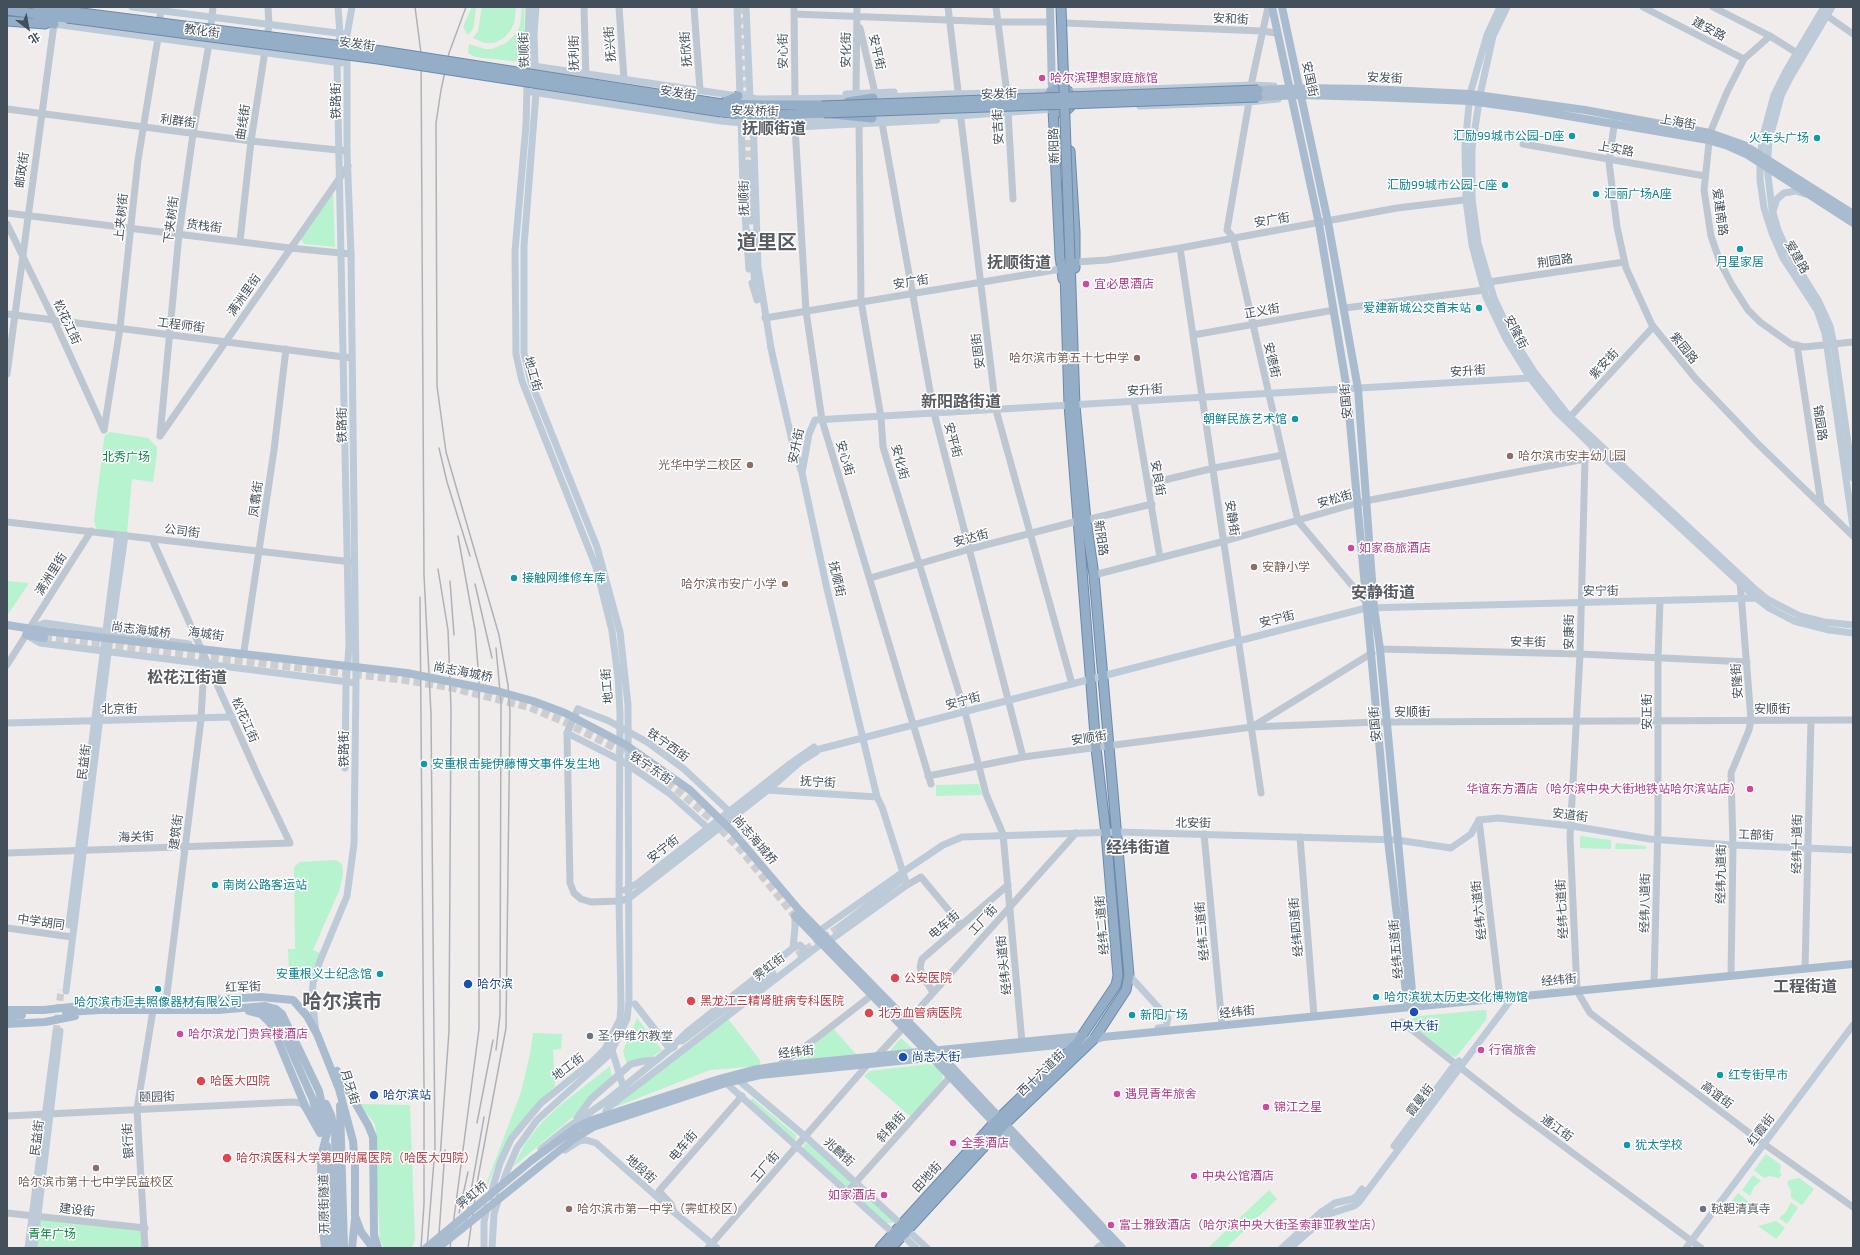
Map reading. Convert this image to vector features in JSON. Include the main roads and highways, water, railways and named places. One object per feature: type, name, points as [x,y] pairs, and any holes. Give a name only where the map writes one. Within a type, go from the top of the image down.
[{"type":"highway","name":"教化街","points":[[37,7],[55,14]]},
{"type":"highway","name":"新阳路","points":[[1056,7],[1070,260]]},
{"type":"highway","name":"新阳路","points":[[1061,7],[1070,260]]},
{"type":"highway","name":"教化街","points":[[7,10],[66,15]]},
{"type":"highway","name":"教化街","points":[[7,14],[34,18],[55,14]]},
{"type":"highway","name":"教化街","points":[[7,21],[55,14]]},
{"type":"highway","name":"安发街","points":[[66,15],[382,50],[722,108],[765,105],[823,110]]},
{"type":"highway","points":[[1058,88],[1068,92],[1072,102],[1068,108],[1062,112],[1052,109],[1048,100],[1052,92],[1058,88]]},
{"type":"highway","name":"安发街","points":[[722,108],[741,119],[753,120],[823,110],[1256,91]]},
{"type":"highway","points":[[823,110],[874,96]]},
{"type":"highway","points":[[722,108],[745,97],[765,105]]},
{"type":"highway","name":"新阳路","points":[[1068,108],[1070,260],[1068,284],[1072,405],[1082,520],[1096,748],[1101,793]]},
{"type":"highway","name":"新阳路","points":[[1052,109],[1061,269],[1068,284]]},
{"type":"highway","points":[[823,110],[872,118]]},
{"type":"highway","name":"新阳路","points":[[1082,520],[1094,575],[1113,793]]},
{"type":"highway","name":"经纬二道街","points":[[1079,1039],[1116,985],[1118,976],[1106,832],[1101,793]]},
{"type":"highway","name":"经纬二道街","points":[[1099,1038],[1126,990],[1129,975],[1113,793]]},
{"type":"highway","name":"西十六道街","points":[[999,1123],[1099,1038]]},
{"type":"highway","name":"西十六道街","points":[[999,1123],[1079,1039]]},
{"type":"highway","name":"田地街","points":[[891,1248],[903,1230],[999,1123]]},
{"type":"highway","name":"田地街","points":[[880,1248],[893,1233],[903,1230]]},
{"type":"main road","name":"教化街","points":[[132,7],[161,9],[268,25],[344,34]]},
{"type":"main road","name":"铁路街","points":[[317,1034],[312,998],[313,983],[320,961],[347,896],[354,844],[356,663],[344,357],[340,177],[343,150],[347,63],[344,34],[338,7]]},
{"type":"main road","points":[[342,7],[344,34]]},
{"type":"main road","points":[[344,34],[348,7]]},
{"type":"main road","name":"铁路街","points":[[345,768],[346,682],[349,646],[351,562],[351,254],[348,166],[343,150],[337,62],[352,7]]},
{"type":"main road","name":"铁顺街","points":[[529,7],[532,66],[536,93]]},
{"type":"main road","name":"铁顺街","points":[[528,91],[532,66],[536,7]]},
{"type":"main road","points":[[737,7],[745,97]]},
{"type":"main road","points":[[745,97],[746,7]]},
{"type":"main road","points":[[1050,7],[1052,92]]},
{"type":"main road","points":[[1065,7],[1068,92]]},
{"type":"main road","name":"安国街","points":[[1272,7],[1276,33],[1319,224],[1347,390],[1361,503],[1384,798]]},
{"type":"main road","name":"安国街","points":[[1282,7],[1328,222],[1345,308],[1358,389],[1361,503]]},
{"type":"main road","name":"安隆街","points":[[1500,7],[1487,35],[1465,146],[1472,245],[1484,290],[1506,339],[1530,378],[1556,411],[1767,599],[1800,616],[1824,622],[1853,625]]},
{"type":"main road","name":"安隆街","points":[[1475,98],[1493,36],[1507,7]]},
{"type":"main road","name":"爱建路","points":[[1832,7],[1824,12],[1797,53],[1774,95],[1764,130],[1764,208],[1772,233],[1783,258],[1817,310],[1831,345],[1853,478]]},
{"type":"main road","name":"爱建路","points":[[1824,12],[1781,96],[1764,161],[1773,213],[1784,244],[1824,311],[1830,326],[1853,527]]},
{"type":"main road","name":"教化街","points":[[55,14],[158,38],[347,63]]},
{"type":"main road","name":"安发桥街","points":[[532,66],[745,97]]},
{"type":"main road","name":"安发街","points":[[1256,91],[1270,86],[1289,92]]},
{"type":"main road","name":"安发街","points":[[1068,92],[1301,92],[1369,89],[1475,98]]},
{"type":"main road","name":"安发桥街","points":[[528,91],[721,121],[741,119]]},
{"type":"main road","name":"地工街","points":[[484,1248],[484,1222],[492,1184],[500,1163],[512,1139],[541,1103],[600,1055],[608,1044],[620,1019],[621,1004],[619,901],[620,726],[618,677],[612,631],[598,574],[585,536],[522,381],[517,361],[515,251],[528,91]]},
{"type":"main road","name":"安发街","points":[[745,97],[766,99],[959,93],[1007,94],[1052,92]]},
{"type":"main road","name":"安发街","points":[[1068,108],[1249,102],[1272,100],[1289,92]]},
{"type":"main road","name":"地工街","points":[[492,1248],[494,1214],[506,1171],[524,1138],[548,1109],[600,1065],[612,1050],[627,1019],[629,1005],[628,732],[623,655],[612,598],[598,547],[531,382],[525,361],[524,246],[536,93]]},
{"type":"main road","name":"安发街","points":[[795,95],[856,93],[874,96]]},
{"type":"main road","name":"上海街","points":[[1475,98],[1736,141],[1808,195],[1853,223]]},
{"type":"main road","name":"安发街","points":[[795,127],[924,122],[961,115],[1052,109]]},
{"type":"main road","name":"安发桥街","points":[[753,120],[961,115]]},
{"type":"main road","name":"抚顺街","points":[[741,119],[747,255],[760,317],[771,348],[758,267],[753,120]]},
{"type":"main road","name":"上海街","points":[[1764,161],[1853,214]]},
{"type":"main road","name":"抚顺街","points":[[748,163],[752,253],[757,300]]},
{"type":"main road","points":[[1773,213],[1775,202],[1784,193],[1796,191],[1808,195]]},
{"type":"main road","name":"安隆街","points":[[1469,199],[1478,243],[1494,298],[1519,347],[1538,378],[1597,447],[1756,598]]},
{"type":"main road","name":"抚顺街","points":[[774,362],[793,445],[802,472],[827,589],[878,799]]},
{"type":"main road","name":"安升街","points":[[802,472],[805,454],[815,420],[1347,390],[1530,378]]},
{"type":"main road","name":"民益街","points":[[63,990],[105,652],[122,535]]},
{"type":"main road","name":"安宁街","points":[[762,792],[816,750],[914,726],[1008,700],[1092,680],[1102,676],[1369,606],[1660,601],[1743,597],[1756,598]]},
{"type":"main road","points":[[1756,598],[1769,608],[1794,621],[1828,630],[1853,633]]},
{"type":"main road","name":"安国街","points":[[1369,606],[1380,650],[1394,798]]},
{"type":"main road","name":"海城街","points":[[28,632],[45,623],[244,651],[356,663]]},
{"type":"main road","name":"海城街","points":[[7,625],[28,632],[40,643],[356,683]]},
{"type":"main road","name":"尚志海城桥","points":[[28,632],[44,635],[407,673],[497,691],[532,701],[565,714],[626,745],[690,790],[733,832],[797,914]]},
{"type":"main road","name":"铁宁西街","points":[[578,709],[620,726],[646,742],[684,769],[732,814]]},
{"type":"main road","name":"北京街","points":[[7,723],[232,717]]},
{"type":"main road","name":"铁宁东街","points":[[567,733],[620,760],[669,793],[713,834]]},
{"type":"main road","name":"安宁街","points":[[619,892],[628,889],[708,828],[732,814],[762,792],[816,750]]},
{"type":"main road","name":"抚宁街","points":[[762,792],[878,799]]},
{"type":"main road","name":"经纬五道街","points":[[1384,798],[1407,1001],[1409,1007]]},
{"type":"main road","name":"经纬五道街","points":[[1394,798],[1413,1001],[1409,1007]]},
{"type":"main road","points":[[878,799],[905,878]]},
{"type":"main road","name":"安宁街","points":[[628,899],[713,834],[732,814]]},
{"type":"main road","name":"安道街","points":[[1479,820],[1498,818],[1572,826],[1658,839]]},
{"type":"main road","name":"北安街","points":[[905,878],[954,840],[962,837],[1003,834],[1117,832],[1397,840],[1451,848],[1471,834],[1479,820]]},
{"type":"main road","name":"工部街","points":[[1658,839],[1733,845],[1853,850]]},
{"type":"main road","points":[[819,931],[905,878]]},
{"type":"main road","points":[[839,927],[905,878]]},
{"type":"main road","points":[[829,942],[905,878]]},
{"type":"main road","points":[[797,914],[819,931],[905,1025],[931,1058],[950,1078],[999,1123]]},
{"type":"main road","points":[[797,914],[821,944],[872,995],[905,1025],[936,1050],[999,1123],[1109,1240],[1122,1248]]},
{"type":"main road","name":"霁虹街","points":[[670,1049],[687,1032],[793,948],[797,914]]},
{"type":"main road","name":"霁虹街","points":[[532,1160],[542,1149],[573,1123],[605,1102],[670,1049],[799,957],[821,944]]},
{"type":"main road","points":[[793,948],[800,945],[805,950],[799,957]]},
{"type":"main road","name":"霁虹街","points":[[611,1114],[606,1111],[608,1107],[799,957]]},
{"type":"main road","name":"经纬街","points":[[532,1160],[577,1127],[611,1114],[778,1066],[1022,1042],[1099,1038],[1853,964]]},
{"type":"main road","points":[[1099,1038],[1107,1033],[1166,1027],[1168,1024],[1168,1018],[1129,975]]},
{"type":"main road","name":"霞曼街","points":[[1282,1248],[1320,1213],[1335,1204],[1357,1196],[1452,1068],[1458,1065],[1513,997]]},
{"type":"main road","name":"月牙街","points":[[269,998],[293,1000],[307,1016],[328,1059],[339,1089],[352,1141],[355,1163],[356,1248]]},
{"type":"main road","name":"红军街","points":[[7,1010],[44,1010],[166,1002],[269,998]]},
{"type":"main road","name":"霞曼街","points":[[1290,1248],[1322,1219],[1341,1209],[1354,1206],[1358,1202],[1494,1016],[1500,998]]},
{"type":"main road","points":[[635,1004],[670,1049]]},
{"type":"main road","name":"红军街","points":[[7,1005],[153,1010],[218,1010],[272,1007],[282,1014],[319,1091]]},
{"type":"main road","name":"红军街","points":[[7,1016],[99,1007]]},
{"type":"main road","name":"红军街","points":[[7,1024],[45,1022],[99,1007]]},
{"type":"main road","points":[[218,1010],[268,1013],[278,1021],[313,1100],[323,1133],[321,1157],[322,1220],[320,1248]]},
{"type":"main road","points":[[253,1012],[261,1014],[271,1024],[306,1108],[323,1133]]},
{"type":"main road","name":"红霞街","points":[[1686,1248],[1853,1025]]},
{"type":"main road","name":"民益街","points":[[34,1248],[36,1216],[58,1031]]},
{"type":"main road","name":"经纬街","points":[[542,1164],[575,1138],[593,1127],[726,1083],[736,1078],[869,1063],[942,1057],[1079,1039]]},
{"type":"main road","points":[[612,1050],[623,1086]]},
{"type":"main road","points":[[328,1059],[368,1124],[373,1137],[374,1235],[378,1248]]},
{"type":"main road","name":"霁虹街","points":[[573,1123],[591,1099],[631,1064],[656,1060]]},
{"type":"main road","name":"兆麟街","points":[[736,1078],[806,1137],[856,1183],[903,1230],[927,1248]]},
{"type":"main road","name":"兆麟街","points":[[726,1083],[893,1233]]},
{"type":"main road","points":[[339,1089],[342,1131],[345,1248]]},
{"type":"main road","points":[[319,1091],[330,1248]]},
{"type":"main road","name":"开原街隧道","points":[[319,1091],[331,1115],[335,1132],[345,1248]]},
{"type":"main road","name":"地段街","points":[[542,1164],[551,1160],[579,1141],[591,1141],[596,1143],[712,1246]]},
{"type":"main road","name":"霁虹桥","points":[[426,1248],[532,1160]]},
{"type":"main road","name":"霁虹桥","points":[[438,1248],[542,1164]]},
{"type":"main road","name":"民益街","points":[[28,1248],[36,1216]]},
{"type":"main road","points":[[345,1248],[355,1216]]},
{"type":"main road","name":"月牙街","points":[[355,1216],[361,1232],[373,1248]]},
{"type":"main road","points":[[322,1220],[325,1248]]},
{"type":"main road","name":"兆麟街","points":[[903,1230],[916,1248]]},
{"type":"main road","points":[[1109,1240],[1112,1248]]},
{"type":"tunnel","points":[[742,7],[746,103]]},
{"type":"tunnel","points":[[747,119],[748,163]]},
{"type":"tunnel","points":[[44,638],[405,680],[449,687],[529,707],[563,721],[623,752],[661,776],[710,818],[741,850],[795,916]]},
{"type":"tunnel","points":[[797,955],[839,927]]},
{"type":"tunnel","points":[[56,1032],[61,990]]},
{"type":"railway","points":[[415,7],[421,53],[424,575],[431,714],[435,1148],[427,1248]]},
{"type":"railway","points":[[466,7],[449,53],[436,123],[437,386],[446,452],[499,635],[508,685],[510,712],[506,1028],[478,1178],[468,1248]]},
{"type":"railway","points":[[439,448],[447,482],[470,556]]},
{"type":"railway","points":[[450,1248],[479,1029],[479,680],[475,630],[458,536]]},
{"type":"railway","points":[[438,569],[448,630],[451,709],[449,1031],[440,1158]]},
{"type":"railway","points":[[450,581],[454,635]]},
{"type":"railway","points":[[475,584],[492,658]]},
{"type":"railway","points":[[420,597],[424,1087],[424,1204],[421,1248]]},
{"type":"railway","points":[[496,648],[501,702],[500,1015],[496,1050]]},
{"type":"railway","points":[[477,1123],[493,1040]]},
{"type":"railway","points":[[464,1231],[484,1117]]},
{"type":"railway","points":[[438,1248],[445,1150]]},
{"type":"railway","points":[[459,1213],[468,1172]]},
{"type":"place","name":"哈尔滨理想家庭旅馆","points":[[1042,78]]},
{"type":"place","name":"汇励99城市公园-D座","points":[[1572,136]]},
{"type":"place","name":"火车头广场","points":[[1817,138]]},
{"type":"place","name":"汇励99城市公园-C座","points":[[1505,185]]},
{"type":"place","name":"汇丽广场A座","points":[[1596,194]]},
{"type":"place","name":"月星家居","points":[[1740,249]]},
{"type":"place","name":"宜必思酒店","points":[[1086,284]]},
{"type":"place","name":"爱建新城公交首末站","points":[[1479,308]]},
{"type":"place","name":"哈尔滨市第五十七中学","points":[[1137,358]]},
{"type":"place","name":"朝鲜民族艺术馆","points":[[1295,419]]},
{"type":"place","name":"哈尔滨市安丰幼儿园","points":[[1510,456]]},
{"type":"place","name":"光华中学二校区","points":[[750,465]]},
{"type":"place","name":"如家商旅酒店","points":[[1351,548]]},
{"type":"place","name":"安静小学","points":[[1254,567]]},
{"type":"place","name":"接触网维修车库","points":[[514,578]]},
{"type":"place","name":"哈尔滨市安广小学","points":[[785,584]]},
{"type":"place","name":"安重根击毙伊藤博文事件发生地","points":[[424,764]]},
{"type":"place","name":"华谊东方酒店（哈尔滨中央大街地铁站哈尔滨站店）","points":[[1750,789]]},
{"type":"place","name":"南岗公路客运站","points":[[215,885]]},
{"type":"place","name":"安重根义士纪念馆","points":[[380,974]]},
{"type":"place","name":"公安医院","points":[[895,978]]},
{"type":"place","name":"哈尔滨","points":[[468,984]]},
{"type":"place","name":"哈尔滨市汇丰照像器材有限公司","points":[[158,989]]},
{"type":"place","name":"哈尔滨犹太历史文化博物馆","points":[[1376,997]]},
{"type":"place","name":"黑龙江三精肾脏病专科医院","points":[[691,1001]]},
{"type":"place","name":"中央大街","points":[[1414,1012]]},
{"type":"place","name":"北方血管病医院","points":[[869,1013]]},
{"type":"place","name":"新阳广场","points":[[1132,1015]]},
{"type":"place","name":"哈尔滨龙门贵宾楼酒店","points":[[180,1034]]},
{"type":"place","name":"圣·伊维尔教堂","points":[[590,1036]]},
{"type":"place","name":"行宿旅舍","points":[[1481,1050]]},
{"type":"place","name":"尚志大街","points":[[903,1057]]},
{"type":"place","name":"红专街早市","points":[[1720,1075]]},
{"type":"place","name":"哈医大四院","points":[[201,1081]]},
{"type":"place","name":"遇見青年旅舍","points":[[1117,1094]]},
{"type":"place","name":"哈尔滨站","points":[[374,1095]]},
{"type":"place","name":"锦江之星","points":[[1266,1107]]},
{"type":"place","name":"全季酒店","points":[[953,1143]]},
{"type":"place","name":"犹太学校","points":[[1627,1145]]},
{"type":"place","name":"哈尔滨医科大学第四附属医院（哈医大四院）","points":[[227,1158]]},
{"type":"place","name":"哈尔滨市第十七中学民益校区","points":[[96,1168]]},
{"type":"place","name":"中央公馆酒店","points":[[1194,1176]]},
{"type":"place","name":"如家酒店","points":[[884,1195]]},
{"type":"place","name":"哈尔滨市第一中学（霁虹校区）","points":[[569,1209]]},
{"type":"place","name":"鞑靼清真寺","points":[[1703,1209]]},
{"type":"place","name":"富士雅致酒店（哈尔滨中央大街圣索菲亚教堂店）","points":[[1111,1225]]},
{"type":"district","name":"抚顺街道","points":[[774,129]]},
{"type":"district","name":"道里区","points":[[767,242]]},
{"type":"district","name":"抚顺街道","points":[[1019,263]]},
{"type":"district","name":"新阳路街道","points":[[961,402]]},
{"type":"district","name":"安静街道","points":[[1383,593]]},
{"type":"district","name":"松花江街道","points":[[187,678]]},
{"type":"district","name":"经纬街道","points":[[1138,848]]},
{"type":"district","name":"工程街道","points":[[1805,987]]},
{"type":"district","name":"哈尔滨市","points":[[342,1001]]},
{"type":"park label","name":"北秀广场","points":[[126,457]]},
{"type":"park label","name":"青年广场","points":[[52,1234]]}]
